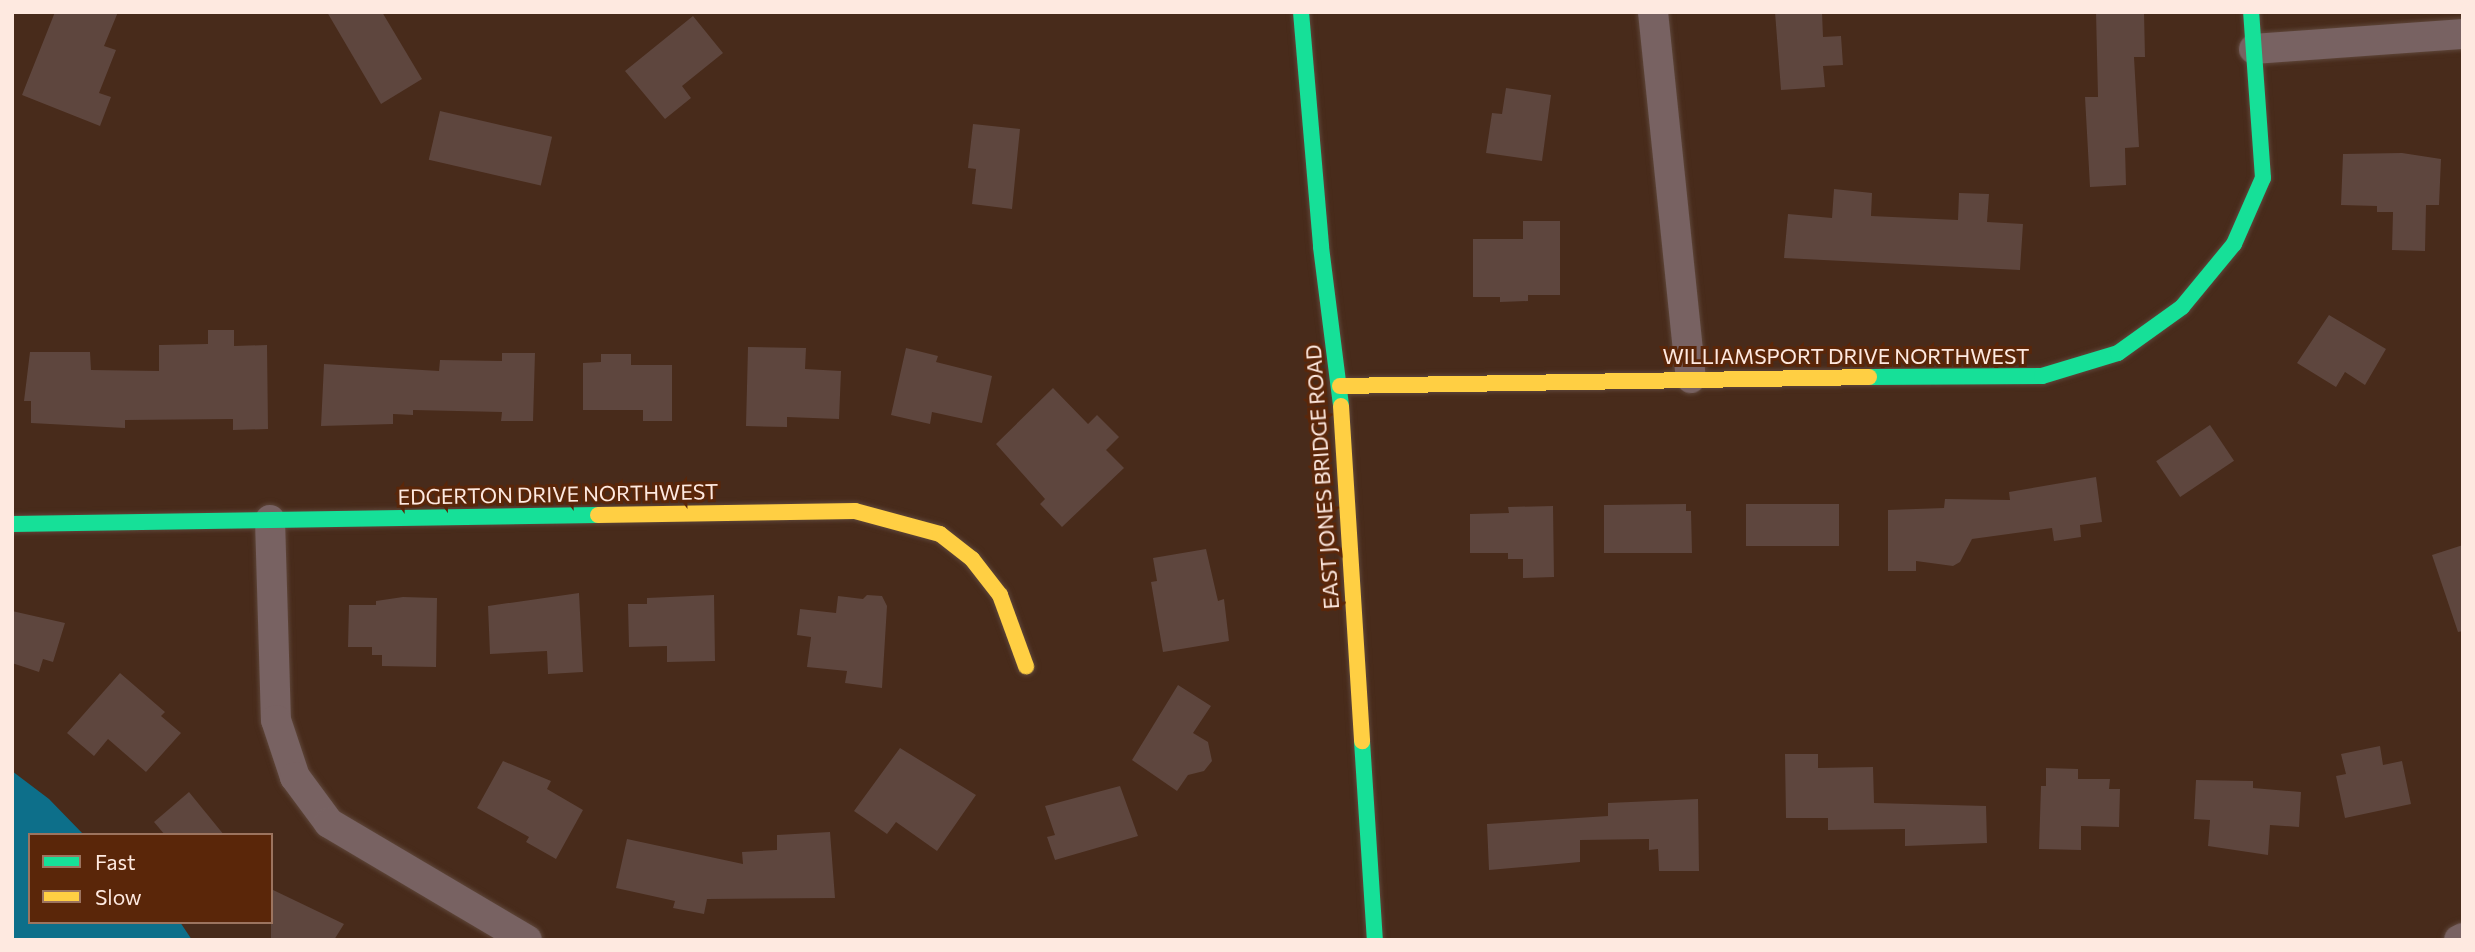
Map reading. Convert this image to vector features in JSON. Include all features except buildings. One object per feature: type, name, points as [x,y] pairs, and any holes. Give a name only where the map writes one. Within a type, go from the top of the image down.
[{"type":"street","name":"EAST JONES BRIDGE ROAD","points":[[1301,12],[1321,247],[1339,386],[1375,940]]},
{"type":"street","points":[[1653,12],[1691,377]]},
{"type":"street","name":"WILLIAMSPORT DRIVE NORTHWEST","points":[[1339,386],[1691,377],[2042,376],[2118,353],[2182,307],[2234,244],[2263,177],[2251,12]]},
{"type":"street","points":[[2254,49],[2463,34]]},
{"type":"street","name":"EDGERTON DRIVE NORTHWEST","points":[[12,524],[855,511],[940,534],[972,559],[1000,595],[1026,666]]},
{"type":"street","points":[[270,520],[276,720],[295,777],[329,823],[527,940]]},
{"type":"water","points":[[12,771],[49,799],[82,833],[28,833],[28,924],[181,924],[192,940],[12,940]]},
{"type":"traffic: fast","points":[[1301,12],[1321,247],[1341,406]]},
{"type":"traffic: fast","points":[[1869,377],[2042,376],[2118,353],[2182,307],[2234,244],[2263,178],[2251,12]]},
{"type":"traffic: fast","points":[[12,524],[598,515]]},
{"type":"traffic: fast","points":[[1362,741],[1375,940]]},
{"type":"traffic: slow","points":[[1340,386],[1869,377]]},
{"type":"traffic: slow","points":[[1341,406],[1362,741]]},
{"type":"traffic: slow","points":[[598,515],[855,511],[940,534],[972,559],[1000,595],[1026,666]]}]
